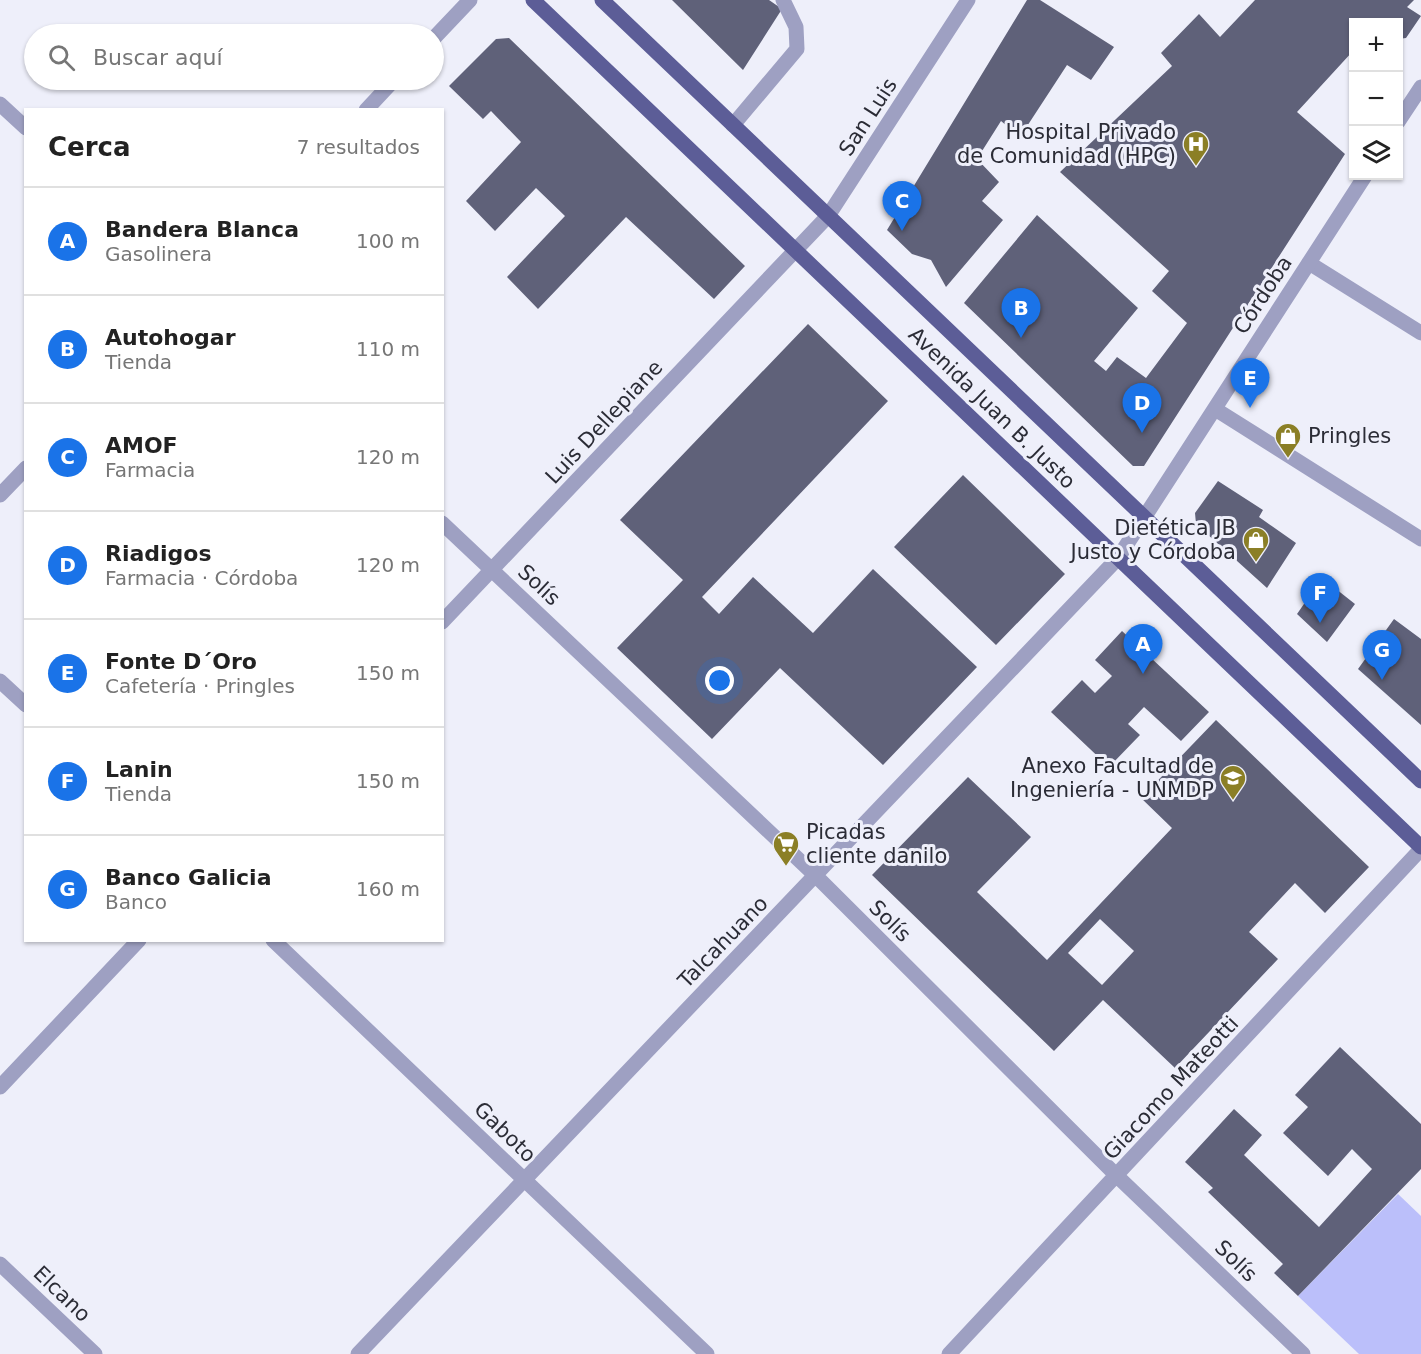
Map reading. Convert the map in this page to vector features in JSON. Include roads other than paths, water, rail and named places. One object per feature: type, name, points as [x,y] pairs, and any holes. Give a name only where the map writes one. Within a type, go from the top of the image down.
[{"type":"main road","name":"Avenida Juan B. Justo","points":[[533,0],[1421,848]]},
{"type":"main road","name":"Avenida Juan B. Justo","points":[[602,0],[1421,781]]},
{"type":"street","points":[[444,27],[470,0]]},
{"type":"street","points":[[733,125],[797,49],[796,27],[783,0]]},
{"type":"street","name":"San Luis","points":[[795,250],[828,216],[968,0]]},
{"type":"street","points":[[1403,114],[1421,87]]},
{"type":"street","points":[[368,108],[385,90]]},
{"type":"street","points":[[0,104],[24,126]]},
{"type":"street","name":"Córdoba","points":[[1118,558],[1362,180]]},
{"type":"street","name":"Luis Dellepiane","points":[[444,620],[795,250]]},
{"type":"street","points":[[1309,262],[1421,333]]},
{"type":"street","points":[[1215,409],[1421,539]]},
{"type":"street","points":[[0,495],[24,470]]},
{"type":"street","name":"Solís","points":[[444,525],[816,876],[1118,1177],[1303,1354]]},
{"type":"street","name":"Talcahuano","points":[[358,1354],[1118,558]]},
{"type":"street","points":[[0,681],[24,703]]},
{"type":"street","name":"Giacomo Mateotti","points":[[949,1354],[1118,1177],[1421,848]]},
{"type":"street","points":[[0,1087],[138,942]]},
{"type":"street","name":"Gaboto","points":[[275,942],[707,1354]]},
{"type":"street","name":"Elcano","points":[[0,1263],[95,1354]]},
{"type":"place","name":"Hospital Privado de Comunidad (HPC)","points":[[1196,167]]},
{"type":"place","name":"AMOF","points":[[902,231]]},
{"type":"place","name":"Autohogar","points":[[1021,338]]},
{"type":"place","name":"Fonte D´Oro","points":[[1250,408]]},
{"type":"place","name":"Riadigos","points":[[1142,433]]},
{"type":"place","name":"Pringles","points":[[1288,459]]},
{"type":"place","name":"Dietética JB Justo y Córdoba","points":[[1256,563]]},
{"type":"place","name":"Lanin","points":[[1320,623]]},
{"type":"place","name":"Bandera Blanca","points":[[1143,674]]},
{"type":"place","name":"Banco Galicia","points":[[1382,680]]},
{"type":"place","name":"Anexo Facultad de Ingeniería - UNMDP","points":[[1233,801]]},
{"type":"place","name":"Picadas cliente danilo","points":[[786,867]]}]
